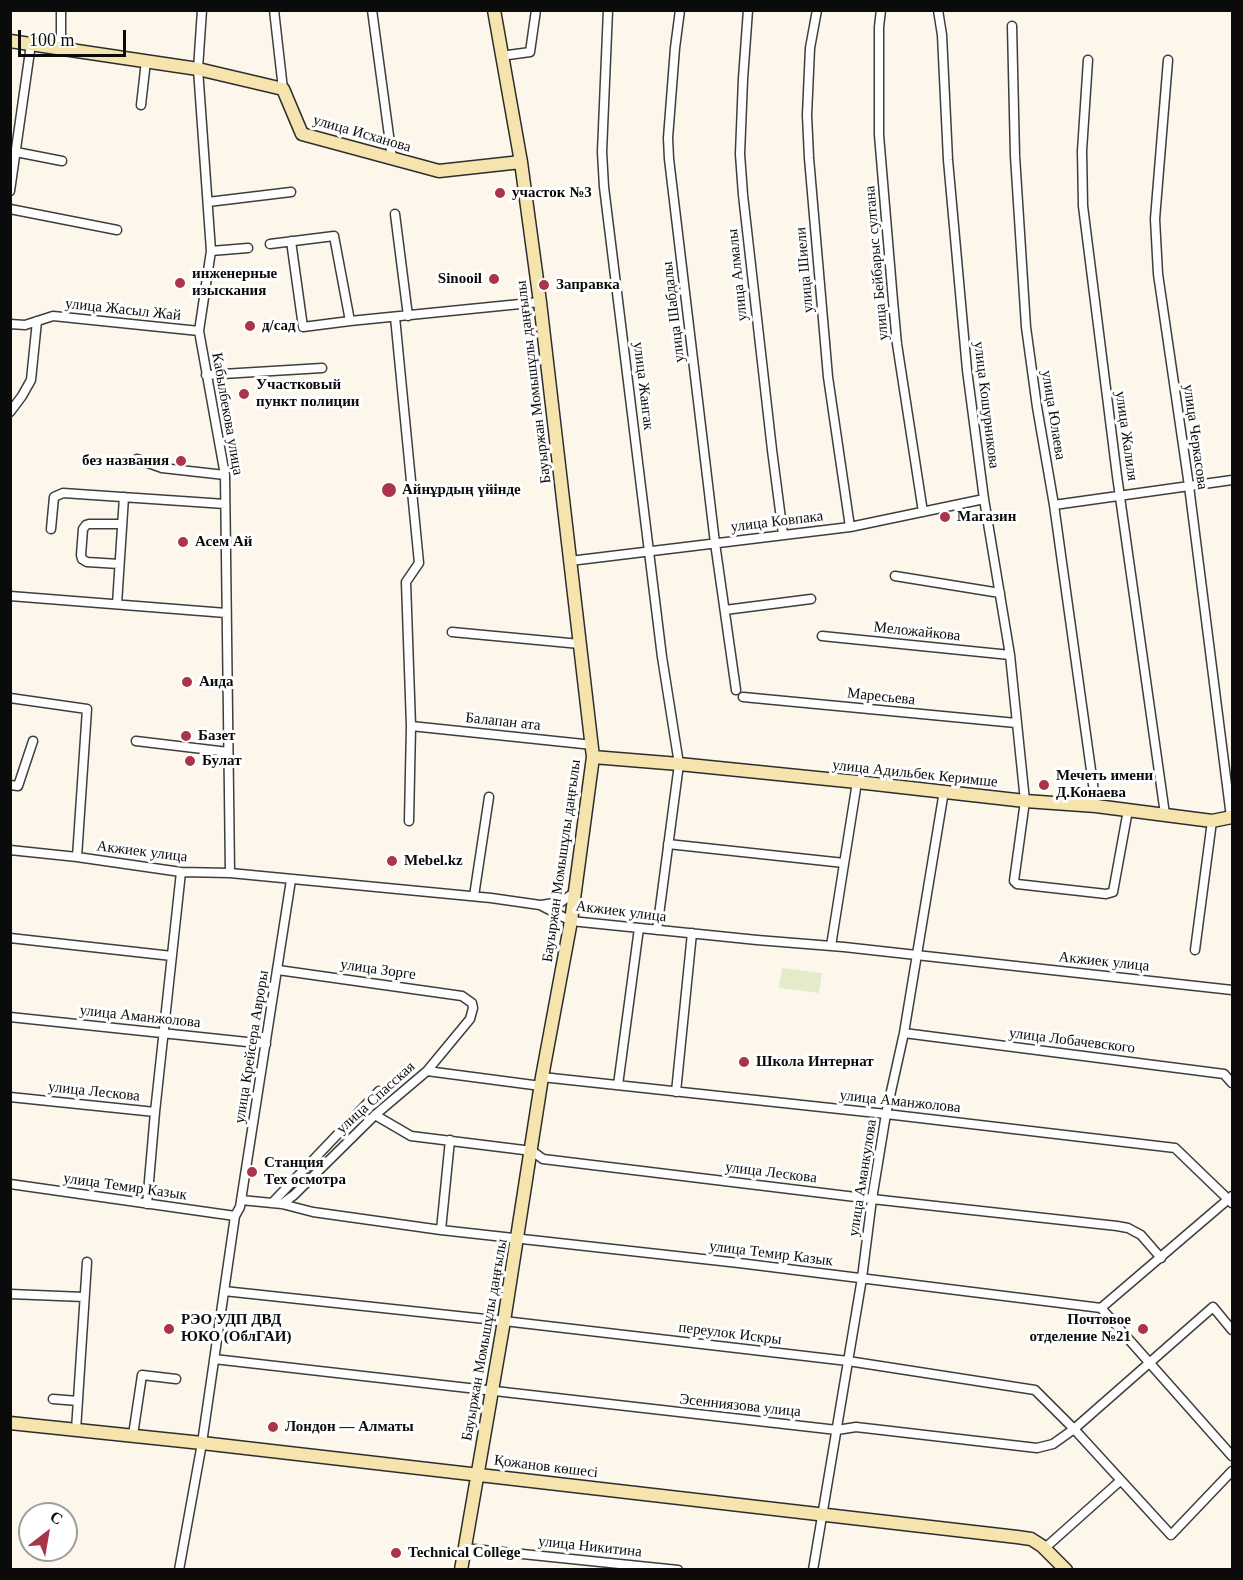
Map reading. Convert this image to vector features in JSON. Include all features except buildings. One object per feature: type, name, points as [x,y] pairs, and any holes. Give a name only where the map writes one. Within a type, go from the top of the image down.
[{"type":"main road","name":"Бауыржан Момышұлы даңғылы","points":[[460,1569],[576,892],[593,751],[540,302],[521,162],[494,10]]},
{"type":"main road","points":[[10,41],[198,69],[284,89]]},
{"type":"main road","name":"улица Исханова","points":[[284,89],[302,134],[439,171],[521,162]]},
{"type":"main road","name":"улица Адильбек Керимше","points":[[593,751],[679,764],[1025,801],[1096,806],[1212,821],[1232,817]]},
{"type":"main road","name":"Қожанов көшесі","points":[[10,1423],[822,1513],[1024,1538],[1031,1539],[1045,1548],[1066,1569]]},
{"type":"street","points":[[61,10],[61,48]]},
{"type":"street","name":"Кабылбекова улица","points":[[202,10],[198,69],[211,251],[199,331],[225,475],[230,873]]},
{"type":"street","points":[[274,10],[284,89]]},
{"type":"street","points":[[372,10],[392,159]]},
{"type":"street","points":[[501,56],[530,52],[536,10]]},
{"type":"street","name":"улица Жангак","points":[[608,10],[602,130],[604,187],[662,657],[679,764],[657,930]]},
{"type":"street","name":"улица Шабдалы","points":[[680,10],[668,138],[669,159],[715,543],[739,693]]},
{"type":"street","name":"улица Алмалы","points":[[748,10],[740,154],[742,185],[771,450],[783,534]]},
{"type":"street","name":"улица Шиели","points":[[817,10],[810,48],[808,158],[828,376],[850,527]]},
{"type":"street","name":"улица Бейбарыс султана","points":[[881,10],[879,135],[897,344],[923,512]]},
{"type":"street","name":"улица Кошурникова","points":[[938,10],[942,34],[954,241],[967,370],[984,499],[1010,655],[1025,801],[1014,880],[1017,884],[1107,894],[1113,892],[1128,810]]},
{"type":"street","name":"улица Юлаева","points":[[1012,26],[1015,156],[1026,327],[1054,504],[1096,806]]},
{"type":"street","points":[[10,191],[31,44]]},
{"type":"street","name":"улица Жалиля","points":[[1088,60],[1082,152],[1083,206],[1117,476],[1165,814]]},
{"type":"street","name":"улица Черкасова","points":[[1168,60],[1155,219],[1158,274],[1189,486],[1232,817]]},
{"type":"street","points":[[141,105],[146,61]]},
{"type":"street","points":[[16,152],[62,161]]},
{"type":"street","points":[[208,202],[291,192]]},
{"type":"street","points":[[10,209],[117,230]]},
{"type":"street","points":[[395,214],[408,316]]},
{"type":"street","points":[[270,244],[334,236],[350,321]]},
{"type":"street","points":[[291,241],[303,327],[540,302]]},
{"type":"street","points":[[211,251],[248,248]]},
{"type":"street","name":"улица Жасыл Жай","points":[[10,324],[25,325],[52,316],[199,331]]},
{"type":"street","points":[[395,317],[419,563],[406,582],[411,726],[409,821]]},
{"type":"street","points":[[10,412],[31,380],[37,321]]},
{"type":"street","points":[[206,375],[322,368]]},
{"type":"street","points":[[137,459],[162,468],[225,475]]},
{"type":"street","points":[[1054,504],[1233,480]]},
{"type":"street","points":[[51,530],[54,497],[63,492],[225,504]]},
{"type":"street","points":[[117,604],[123,497]]},
{"type":"street","name":"улица Ковпака","points":[[570,561],[850,527],[984,499]]},
{"type":"street","points":[[119,564],[87,562],[82,559],[81,555],[83,529],[86,525],[122,524]]},
{"type":"street","points":[[895,576],[1000,593]]},
{"type":"street","points":[[10,596],[226,613]]},
{"type":"street","points":[[725,610],[811,599]]},
{"type":"street","points":[[452,632],[580,644]]},
{"type":"street","name":"Меложайкова","points":[[822,636],[1010,655]]},
{"type":"street","name":"Маресьева","points":[[739,693],[1016,723]]},
{"type":"street","points":[[10,698],[87,709],[77,857]]},
{"type":"street","name":"Балапан ата","points":[[411,726],[593,751]]},
{"type":"street","points":[[10,785],[18,786],[33,741]]},
{"type":"street","points":[[136,741],[228,752]]},
{"type":"street","points":[[831,946],[857,782]]},
{"type":"street","name":"улица Аманкулова","points":[[813,1569],[862,1278],[886,1114],[904,1033],[944,791]]},
{"type":"street","points":[[474,896],[489,797]]},
{"type":"street","points":[[1195,950],[1212,821]]},
{"type":"street","points":[[668,844],[844,862]]},
{"type":"street","name":"Акжиек улица","points":[[10,850],[181,872],[230,873],[474,896],[540,905],[571,921],[831,946],[1233,990]]},
{"type":"street","points":[[155,1112],[181,872]]},
{"type":"street","name":"улица Крейсера Авроры","points":[[202,1443],[235,1216],[240,1207],[291,880]]},
{"type":"street","points":[[540,905],[561,902],[576,892]]},
{"type":"street","points":[[618,1084],[639,928]]},
{"type":"street","points":[[676,1092],[692,933]]},
{"type":"street","points":[[10,938],[172,956]]},
{"type":"street","name":"улица Зорге","points":[[278,970],[462,996],[472,1003]]},
{"type":"street","name":"улица Спасская","points":[[277,1204],[294,1195],[375,1115],[427,1071],[470,1019],[472,1003]]},
{"type":"street","name":"улица Аманжолова","points":[[10,1017],[266,1044]]},
{"type":"street","name":"улица Лобачевского","points":[[904,1033],[1224,1074],[1233,1083]]},
{"type":"street","name":"улица Аманжолова","points":[[427,1071],[542,1082],[618,1084],[1175,1148],[1231,1199]]},
{"type":"street","points":[[277,1204],[379,1091]]},
{"type":"street","name":"улица Лескова","points":[[10,1097],[155,1112],[147,1204]]},
{"type":"street","name":"улица Лескова","points":[[375,1115],[411,1136],[532,1151],[543,1159],[1128,1228],[1141,1235],[1161,1258]]},
{"type":"street","points":[[441,1230],[450,1140]]},
{"type":"street","name":"улица Темир Казык","points":[[10,1184],[235,1216]]},
{"type":"street","points":[[1231,1199],[1101,1308],[1233,1456]]},
{"type":"street","name":"улица Темир Казык","points":[[241,1200],[441,1230],[1101,1308]]},
{"type":"street","points":[[76,1430],[87,1262]]},
{"type":"street","name":"переулок Искры","points":[[224,1291],[848,1361],[1035,1390],[1171,1535],[1233,1471]]},
{"type":"street","points":[[10,1294],[84,1298]]},
{"type":"street","name":"Эсенниязова улица","points":[[214,1359],[837,1430],[856,1427],[1037,1448],[1053,1444],[1074,1429],[1212,1307],[1233,1330]]},
{"type":"street","points":[[133,1436],[142,1375],[176,1379]]},
{"type":"street","points":[[53,1399],[78,1401]]},
{"type":"street","points":[[179,1569],[202,1443]]},
{"type":"street","points":[[1045,1548],[1120,1481]]},
{"type":"street","name":"улица Никитина","points":[[464,1548],[678,1569]]},
{"type":"green space","points":[[782,968],[822,973],[819,993],[779,988]]},
{"type":"place","name":"участок №3","points":[[500,193]]},
{"type":"place","name":"Sinooil","points":[[494,279]]},
{"type":"place","name":"инженерные изыскания","points":[[180,283]]},
{"type":"place","name":"Заправка","points":[[544,285]]},
{"type":"place","name":"д/сад","points":[[250,326]]},
{"type":"place","name":"Участковый пункт полиции","points":[[244,394]]},
{"type":"place","name":"без названия","points":[[181,461]]},
{"type":"place","name":"Айнұрдың үйінде","points":[[389,490]]},
{"type":"place","name":"Магазин","points":[[945,517]]},
{"type":"place","name":"Асем Ай","points":[[183,542]]},
{"type":"place","name":"Аида","points":[[187,682]]},
{"type":"place","name":"Базет","points":[[186,736]]},
{"type":"place","name":"Булат","points":[[190,761]]},
{"type":"place","name":"Мечеть имени Д.Конаева","points":[[1044,785]]},
{"type":"place","name":"Mebel.kz","points":[[392,861]]},
{"type":"place","name":"Школа Интернат","points":[[744,1062]]},
{"type":"place","name":"Станция Тех осмотра","points":[[252,1172]]},
{"type":"place","name":"РЭО УДП ДВД ЮКО (ОблГАИ)","points":[[169,1329]]},
{"type":"place","name":"Почтовое отделение №21","points":[[1143,1329]]},
{"type":"place","name":"Лондон — Алматы","points":[[273,1427]]},
{"type":"place","name":"Technical College","points":[[396,1553]]}]
